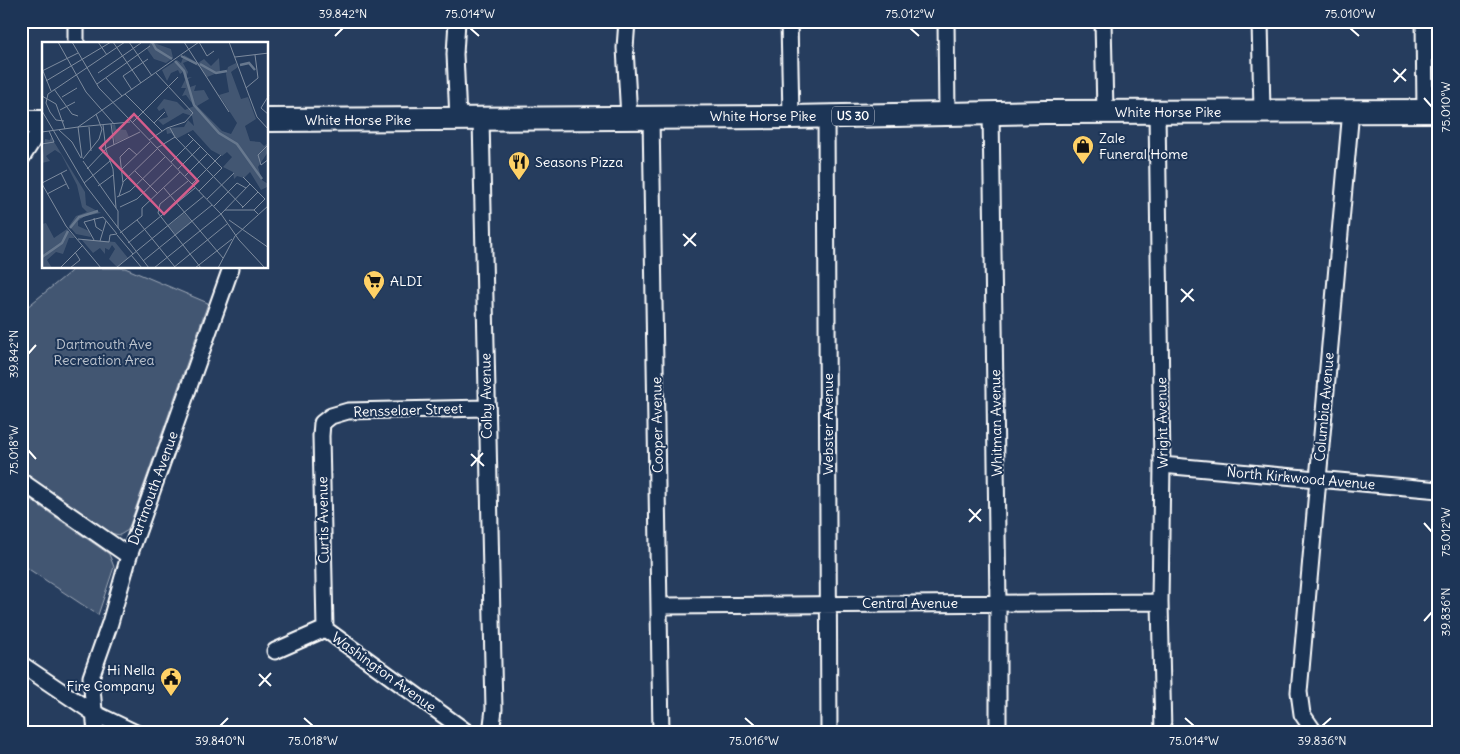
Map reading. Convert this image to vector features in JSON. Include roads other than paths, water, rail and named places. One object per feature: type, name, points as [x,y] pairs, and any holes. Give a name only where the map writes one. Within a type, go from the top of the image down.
[{"type":"highway","name":"White Horse Pike","points":[[269,120],[792,117],[991,113],[1351,110],[1432,111]]},
{"type":"highway","points":[[21,122],[42,123]]},
{"type":"street","points":[[76,21],[76,42]]},
{"type":"street","points":[[457,21],[455,54],[458,119]]},
{"type":"street","points":[[627,21],[625,48],[628,117]]},
{"type":"street","points":[[789,21],[792,117]]},
{"type":"street","points":[[946,21],[947,114]]},
{"type":"street","points":[[1103,21],[1105,112]]},
{"type":"street","points":[[1260,21],[1262,111]]},
{"type":"street","points":[[1424,21],[1432,111]]},
{"type":"street","name":"Columbia Avenue","points":[[1315,733],[1302,714],[1299,692],[1351,110]]},
{"type":"street","name":"Wright Avenue","points":[[1157,112],[1162,465],[1160,602],[1163,733]]},
{"type":"street","name":"Whitman Avenue","points":[[991,113],[998,733]]},
{"type":"street","name":"Webster Avenue","points":[[826,116],[829,733]]},
{"type":"street","name":"Cooper Avenue","points":[[651,117],[661,733]]},
{"type":"street","name":"Colby Avenue","points":[[481,119],[494,708],[491,733]]},
{"type":"street","points":[[21,159],[42,126]]},
{"type":"street","name":"Dartmouth Avenue","points":[[96,733],[92,712],[91,678],[110,623],[129,556],[231,269]]},
{"type":"street","name":"Rensselaer Street","points":[[331,416],[348,411],[486,408]]},
{"type":"street","name":"Curtis Avenue","points":[[325,629],[321,436],[322,423],[331,416]]},
{"type":"street","name":"North Kirkwood Avenue","points":[[1162,465],[1439,490]]},
{"type":"street","points":[[21,481],[129,556]]},
{"type":"street","name":"Central Avenue","points":[[660,606],[828,603],[1160,602]]},
{"type":"street","points":[[275,651],[325,629]]},
{"type":"street","name":"Washington Avenue","points":[[325,629],[468,733]]},
{"type":"street","points":[[21,664],[92,712],[136,733]]},
{"type":"place","name":"Zale Funeral Home","points":[[1083,165]]},
{"type":"place","name":"Seasons Pizza","points":[[519,181]]},
{"type":"place","name":"ALDI","points":[[374,300]]},
{"type":"place","name":"Hi Nella Fire Company","points":[[171,697]]},
{"type":"park label","name":"Dartmouth Ave Recreation Area","points":[[104,352]]}]
